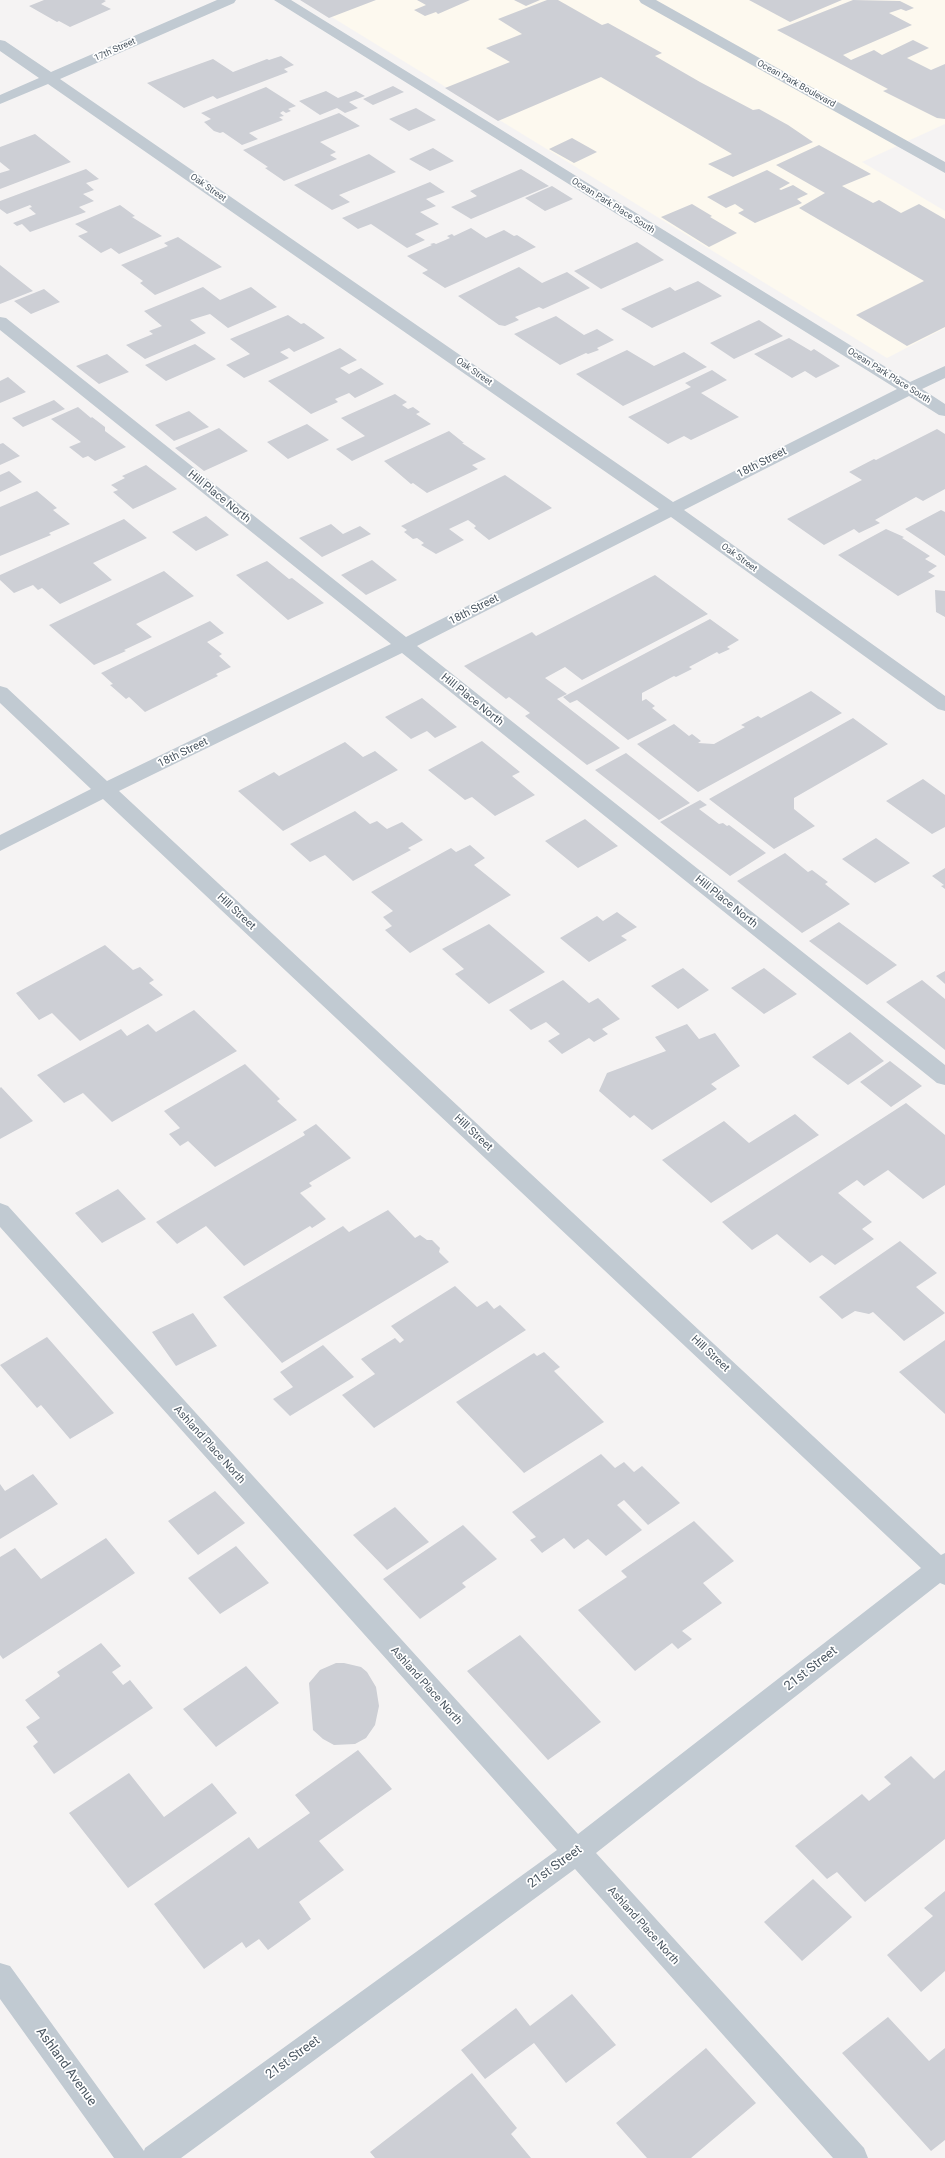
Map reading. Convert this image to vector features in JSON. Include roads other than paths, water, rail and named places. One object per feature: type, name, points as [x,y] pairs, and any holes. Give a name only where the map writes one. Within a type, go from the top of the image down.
[{"type":"street","name":"17th Street","points":[[0,100],[229,0]]},
{"type":"street","name":"Ocean Park Place South","points":[[281,0],[945,412]]},
{"type":"street","name":"Ocean Park Boulevard","points":[[646,0],[941,161]]},
{"type":"street","name":"Oak Street","points":[[0,44],[671,509],[945,705]]},
{"type":"street","name":"Hill Place North","points":[[0,322],[404,646],[945,1076]]},
{"type":"street","name":"18th Street","points":[[0,844],[105,790],[404,646],[945,371]]},
{"type":"street","name":"Hill Street","points":[[0,692],[943,1569]]},
{"type":"street","name":"Ashland Place North","points":[[0,1212],[853,2158]]},
{"type":"street","name":"21st Street","points":[[156,2158],[576,1852],[943,1569]]},
{"type":"street","name":"Ashland Avenue","points":[[0,1976],[132,2158]]}]
